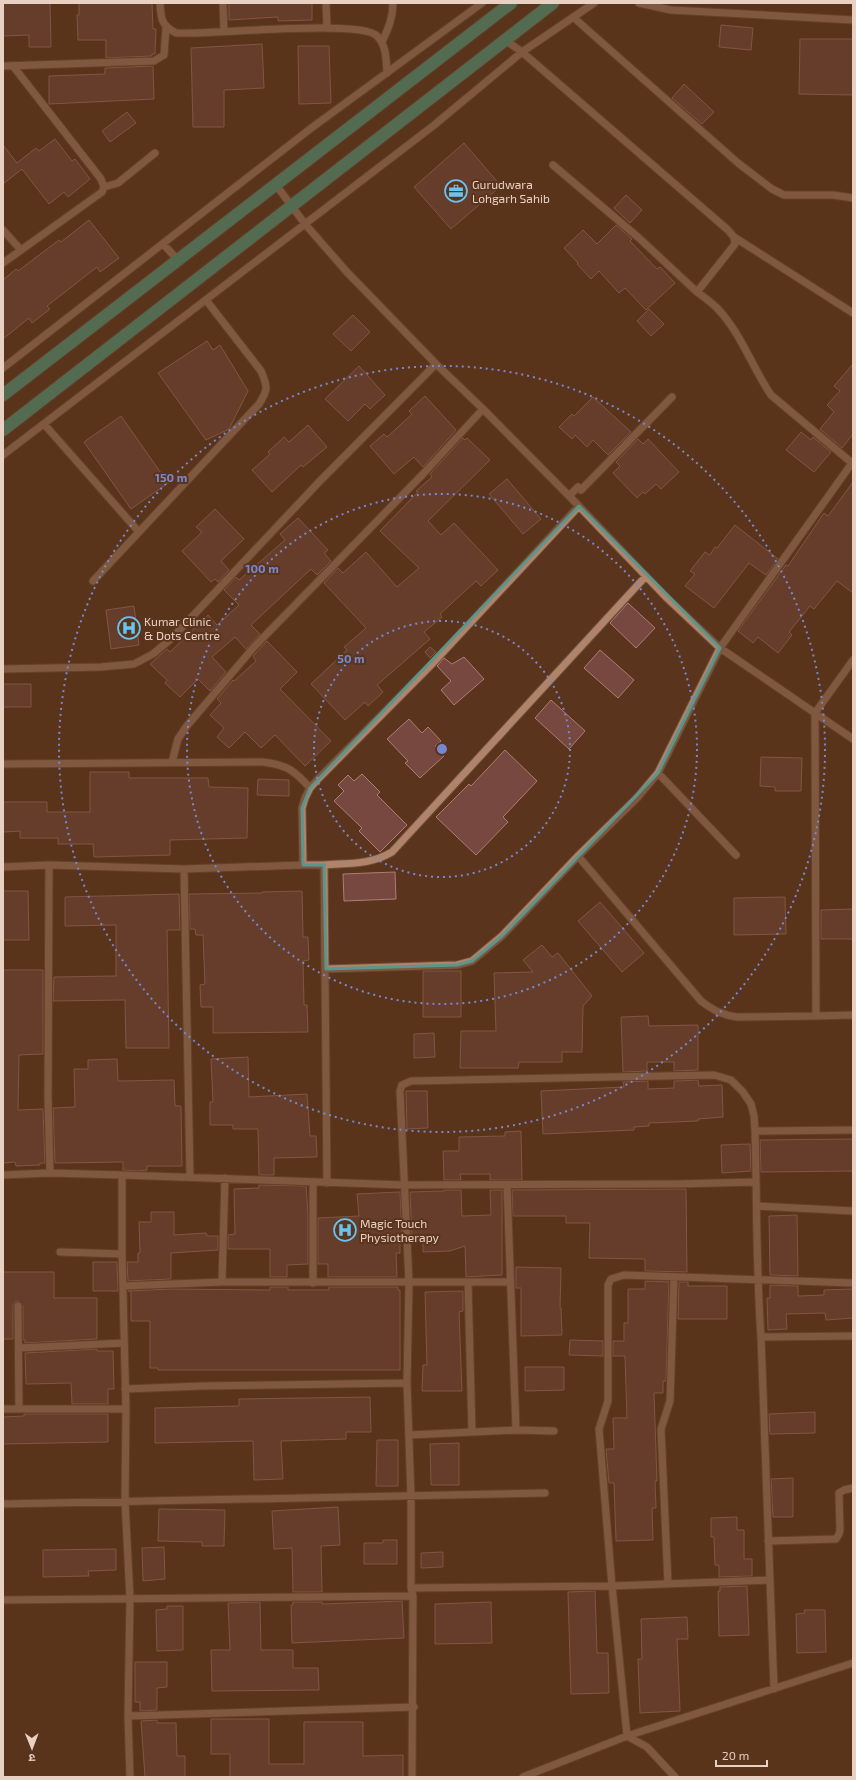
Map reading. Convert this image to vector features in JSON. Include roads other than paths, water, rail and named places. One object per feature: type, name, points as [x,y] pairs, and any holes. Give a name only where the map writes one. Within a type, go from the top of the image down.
[{"type":"highway","points":[[3,394],[511,3]]},
{"type":"highway","points":[[3,430],[553,3]]},
{"type":"street","points":[[160,3],[161,20],[166,28],[176,34],[327,27],[365,31],[376,34],[382,42],[385,51],[387,73]]},
{"type":"street","points":[[223,3],[224,32]]},
{"type":"street","points":[[326,3],[327,27]]},
{"type":"street","points":[[382,42],[390,25],[393,12],[392,3]]},
{"type":"street","points":[[3,368],[310,129],[482,3]]},
{"type":"street","points":[[3,455],[433,126],[522,52],[594,3]]},
{"type":"street","points":[[638,3],[671,10],[853,20]]},
{"type":"street","points":[[573,17],[738,164],[772,190],[784,195],[832,195],[853,198]]},
{"type":"street","points":[[3,66],[154,61],[164,56],[166,28]]},
{"type":"street","points":[[505,40],[522,52],[728,230],[734,237],[853,313]]},
{"type":"street","points":[[3,263],[102,192],[104,187],[101,178],[13,66]]},
{"type":"street","points":[[104,187],[118,183],[155,153]]},
{"type":"street","points":[[326,969],[457,965],[472,961],[502,936],[578,856],[637,798],[658,773],[720,648],[853,463],[771,395],[761,381],[740,338],[716,307],[697,292],[639,238],[553,165]]},
{"type":"street","points":[[276,185],[306,224],[346,270],[436,364],[483,409],[646,576],[720,648],[853,738]]},
{"type":"street","points":[[3,230],[21,250]]},
{"type":"street","points":[[697,292],[731,251],[735,244],[734,237]]},
{"type":"street","points":[[163,244],[178,260]]},
{"type":"street","points":[[93,582],[259,404],[266,392],[267,384],[261,371],[206,300]]},
{"type":"street","points":[[3,669],[100,667],[134,664],[153,654],[177,632],[319,482],[436,364]]},
{"type":"street","points":[[303,865],[302,808],[310,788],[431,665],[574,501],[578,487],[581,490],[672,397]]},
{"type":"street","points":[[172,762],[178,739],[186,727],[254,647],[423,474],[483,409]]},
{"type":"street","points":[[44,424],[139,532]]},
{"type":"street","points":[[3,867],[49,865],[184,869],[324,865],[379,859],[392,852],[646,576]]},
{"type":"street","points":[[816,1016],[815,713],[853,660]]},
{"type":"street","points":[[3,764],[263,762],[277,764],[294,770],[310,788]]},
{"type":"street","points":[[658,773],[736,855]]},
{"type":"street","points":[[578,856],[701,1001],[712,1009],[725,1015],[737,1017],[853,1015]]},
{"type":"street","points":[[49,865],[48,1096],[50,1173]]},
{"type":"street","points":[[324,865],[327,1183]]},
{"type":"street","points":[[184,869],[190,1177]]},
{"type":"street","points":[[412,1777],[414,1707],[411,1497],[407,1383],[409,1282],[400,1091],[402,1085],[411,1081],[714,1075],[731,1080],[743,1092],[751,1104],[754,1116],[755,1131],[757,1280],[761,1337],[774,1689]]},
{"type":"street","points":[[755,1131],[853,1130]]},
{"type":"street","points":[[3,1175],[50,1173],[405,1185],[756,1182]]},
{"type":"street","points":[[122,1175],[122,1254],[126,1409],[125,1501],[130,1598],[128,1716],[130,1777]]},
{"type":"street","points":[[222,1282],[226,1178]]},
{"type":"street","points":[[313,1182],[313,1283]]},
{"type":"street","points":[[507,1185],[516,1430]]},
{"type":"street","points":[[757,1206],[853,1211]]},
{"type":"street","points":[[60,1252],[122,1254]]},
{"type":"street","points":[[627,1736],[612,1586],[599,1429],[608,1401],[608,1286],[611,1279],[624,1275],[853,1283]]},
{"type":"street","points":[[668,1584],[661,1429],[670,1401],[674,1277]]},
{"type":"street","points":[[123,1286],[222,1282],[510,1282]]},
{"type":"street","points":[[468,1282],[472,1432]]},
{"type":"street","points":[[18,1306],[19,1408]]},
{"type":"street","points":[[761,1337],[853,1336]]},
{"type":"street","points":[[19,1348],[124,1343]]},
{"type":"street","points":[[125,1389],[202,1386],[407,1383]]},
{"type":"street","points":[[3,1409],[126,1409]]},
{"type":"street","points":[[409,1435],[516,1430],[554,1431]]},
{"type":"street","points":[[768,1541],[836,1539],[840,1530],[839,1493],[853,1488]]},
{"type":"street","points":[[3,1504],[411,1497],[545,1493]]},
{"type":"street","points":[[3,1600],[412,1592],[769,1580]]},
{"type":"street","points":[[523,1777],[532,1775],[627,1736],[853,1663]]},
{"type":"street","points":[[128,1716],[414,1707]]},
{"type":"street","points":[[627,1736],[647,1747],[675,1777]]},
{"type":"place","name":"Gurudwara Lohgarh Sahib","points":[[456,191]]},
{"type":"place","name":"Kumar Clinic & Dots Centre","points":[[129,628]]},
{"type":"place","name":"Magic Touch Physiotherapy","points":[[345,1230]]}]
